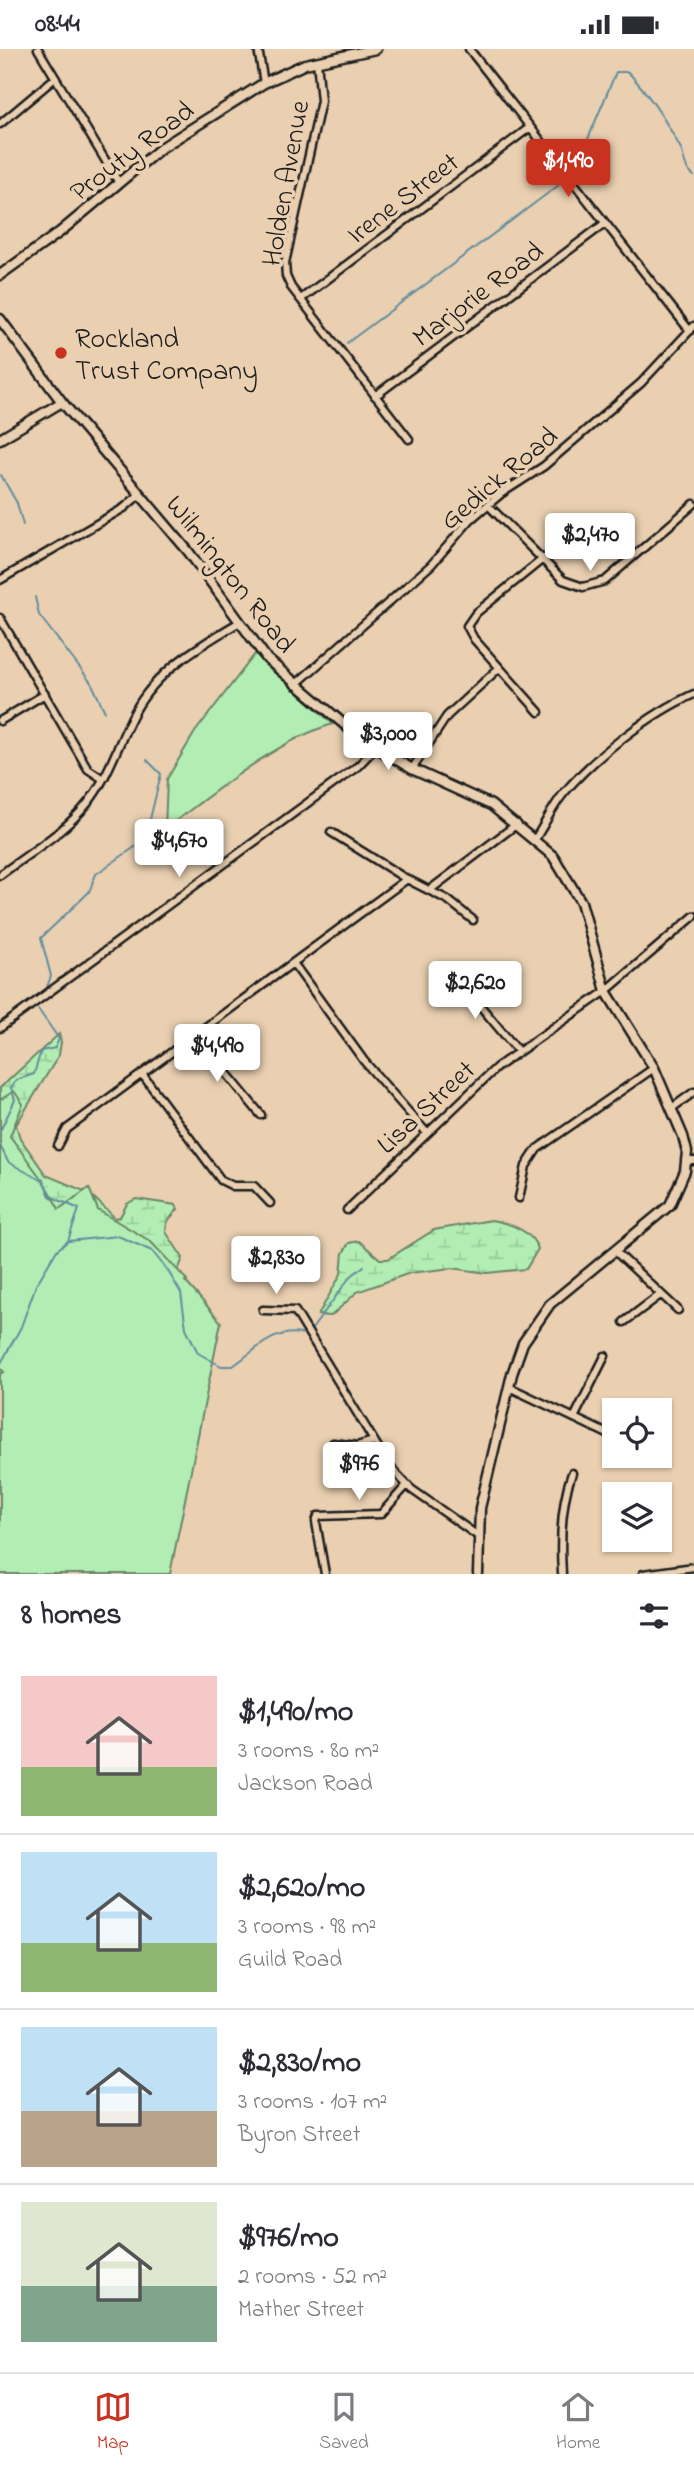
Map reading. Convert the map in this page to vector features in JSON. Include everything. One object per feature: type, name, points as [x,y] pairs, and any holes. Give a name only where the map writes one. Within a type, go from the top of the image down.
[{"type":"main road","name":"Prouty Road","points":[[0,275],[60,232],[161,148],[264,83],[317,61],[376,49]]},
{"type":"main road","name":"Wilmington Road","points":[[0,319],[62,402],[188,551],[262,654],[334,719],[375,748],[412,769],[475,796],[517,824],[558,862],[579,896],[606,991],[654,1068],[672,1108],[690,1161]]},
{"type":"main road","points":[[0,439],[62,402]]},
{"type":"main road","points":[[478,1574],[480,1508],[509,1387],[523,1343],[543,1312],[560,1294],[670,1205],[690,1161]]},
{"type":"street","points":[[38,49],[119,183]]},
{"type":"street","points":[[258,49],[264,83]]},
{"type":"street","points":[[469,49],[604,223],[692,328]]},
{"type":"street","name":"Holden Avenue","points":[[317,61],[321,101],[285,266],[288,282],[409,439]]},
{"type":"street","points":[[0,124],[55,78]]},
{"type":"street","name":"Irene Street","points":[[301,299],[529,128]]},
{"type":"street","name":"Marjorie Road","points":[[375,396],[604,223]]},
{"type":"street","name":"Gedick Road","points":[[295,685],[431,565],[459,531],[488,505],[544,466],[641,383],[692,328]]},
{"type":"street","points":[[0,580],[124,508],[140,495]]},
{"type":"street","points":[[488,505],[572,585],[595,586],[694,504]]},
{"type":"street","points":[[539,712],[499,669],[467,626],[476,613],[544,558]]},
{"type":"street","points":[[0,618],[89,770],[103,779]]},
{"type":"street","points":[[0,875],[75,817],[103,779],[133,714],[150,687],[187,656],[238,623]]},
{"type":"street","points":[[412,769],[447,716],[499,669]]},
{"type":"street","points":[[0,721],[45,694]]},
{"type":"street","points":[[535,839],[563,794],[578,779],[656,712],[694,694]]},
{"type":"street","points":[[0,1028],[358,766],[375,748]]},
{"type":"street","points":[[430,889],[517,824]]},
{"type":"street","points":[[331,832],[407,879],[430,889],[464,911],[473,921]]},
{"type":"street","points":[[58,1146],[67,1129],[407,879]]},
{"type":"street","name":"Lisa Street","points":[[347,1210],[426,1132],[518,1051],[606,991],[694,916]]},
{"type":"street","points":[[293,963],[364,1061],[426,1132]]},
{"type":"street","points":[[452,972],[518,1051]]},
{"type":"street","points":[[195,1035],[261,1115]]},
{"type":"street","points":[[519,1198],[526,1166],[534,1152],[654,1068]]},
{"type":"street","points":[[142,1074],[221,1180],[233,1186],[254,1186],[270,1203]]},
{"type":"street","points":[[672,1108],[694,1092]]},
{"type":"street","points":[[615,1251],[678,1310]]},
{"type":"street","points":[[624,1322],[660,1295]]},
{"type":"street","points":[[263,1310],[295,1311],[390,1467],[407,1485],[478,1536]]},
{"type":"street","points":[[574,1418],[605,1356]]},
{"type":"street","points":[[509,1387],[602,1431]]},
{"type":"street","points":[[333,1443],[357,1446],[374,1441]]},
{"type":"street","points":[[562,1574],[565,1512],[572,1473]]},
{"type":"street","points":[[325,1574],[316,1523],[318,1516],[381,1514],[407,1485]]},
{"type":"street","points":[[643,1574],[694,1567]]},
{"type":"green space","points":[[255,654],[333,724],[290,742],[268,755],[165,829],[167,779],[195,732]]},
{"type":"green space","points":[[59,1034],[59,1055],[16,1125],[20,1138],[46,1175],[89,1193],[115,1218],[120,1217],[127,1204],[136,1199],[176,1205],[178,1209],[167,1222],[166,1232],[183,1258],[175,1278],[0,1461],[0,1088]]},
{"type":"green space","points":[[14,1091],[23,1104],[10,1136],[43,1181],[59,1209],[89,1188],[98,1210],[150,1241],[187,1280],[185,1281],[221,1322],[170,1574],[0,1574],[0,1374],[4,1372],[0,1368],[0,1100]]},
{"type":"green space","points":[[491,1220],[525,1232],[535,1242],[538,1249],[526,1269],[487,1273],[452,1268],[410,1273],[357,1292],[331,1316],[318,1315],[341,1274],[343,1253],[349,1243],[359,1241],[380,1259],[388,1259],[434,1230]]},
{"type":"waterway","points":[[588,139],[616,72],[628,72],[663,117],[680,147],[688,170],[694,176]]},
{"type":"waterway","points":[[347,343],[559,185]]},
{"type":"waterway","points":[[1,475],[17,503],[23,525]]},
{"type":"waterway","points":[[35,597],[39,615],[92,684],[105,712]]},
{"type":"waterway","points":[[47,987],[51,976],[41,938],[89,892],[96,874],[145,840],[161,774],[147,760]]},
{"type":"waterway","points":[[0,1131],[15,1100],[11,1088],[16,1080],[34,1074],[41,1051],[55,1048],[59,1039],[38,1009]]},
{"type":"waterway","points":[[0,1145],[8,1162],[44,1182],[50,1196],[79,1209],[68,1241]]},
{"type":"waterway","points":[[0,1365],[21,1327],[36,1285],[57,1250],[68,1241],[118,1236],[152,1251],[181,1293],[186,1328],[198,1353],[221,1366],[233,1366],[273,1338],[291,1333],[302,1334]]},
{"type":"waterway","points":[[312,1329],[350,1277],[364,1266]]},
{"type":"place","name":"Rockland Trust Company","points":[[61,353]]}]
